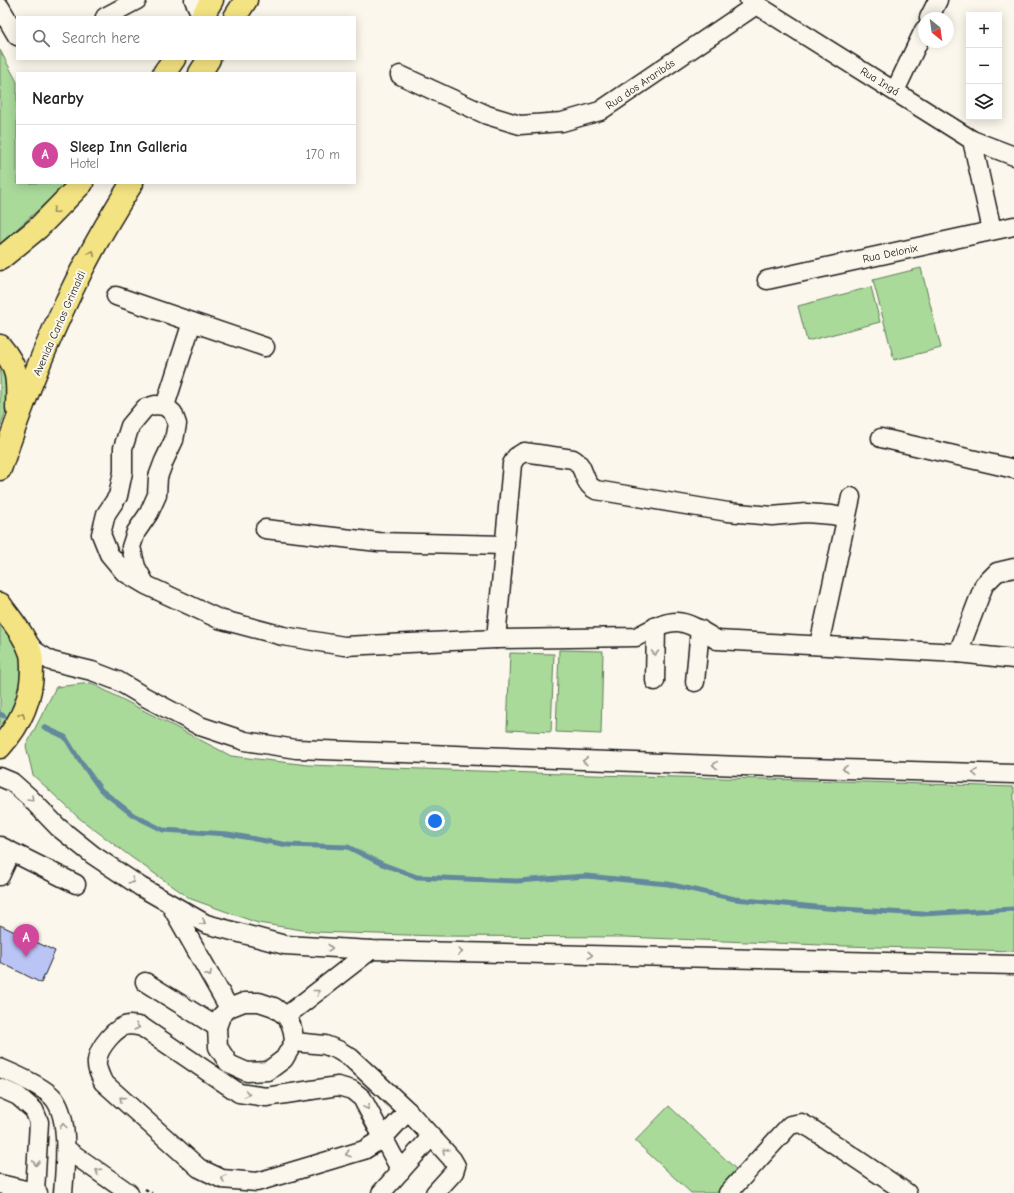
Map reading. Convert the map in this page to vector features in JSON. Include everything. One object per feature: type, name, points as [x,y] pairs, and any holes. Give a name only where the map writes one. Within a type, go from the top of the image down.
[{"type":"main road","points":[[203,16],[212,0]]},
{"type":"main road","points":[[236,16],[246,0]]},
{"type":"main road","points":[[165,72],[173,60]]},
{"type":"main road","points":[[201,72],[208,60]]},
{"type":"main road","points":[[0,259],[38,228],[81,184]]},
{"type":"main road","name":"Avenida Carlos Grimaldi","points":[[0,469],[16,421],[70,294],[111,216],[131,184]]},
{"type":"main road","points":[[0,346],[11,362],[18,383],[16,421]]},
{"type":"main road","points":[[0,604],[26,640],[32,656],[32,681],[29,698],[21,718],[8,738],[0,747]]},
{"type":"street","points":[[107,16],[137,0]]},
{"type":"street","points":[[194,0],[202,16]]},
{"type":"street","points":[[932,12],[938,0]]},
{"type":"street","name":"Rua dos Araribás","points":[[400,75],[486,115],[520,125],[562,122],[600,111],[752,2]]},
{"type":"street","name":"Rua Ingá","points":[[752,2],[972,140],[1014,156]]},
{"type":"street","points":[[0,6],[16,34]]},
{"type":"street","points":[[895,91],[918,43]]},
{"type":"street","points":[[972,140],[992,230]]},
{"type":"street","name":"Rua Delonix","points":[[766,280],[1014,226]]},
{"type":"street","points":[[116,296],[265,347]]},
{"type":"street","points":[[165,406],[192,322]]},
{"type":"street","points":[[146,585],[136,567],[131,547],[136,532],[149,513],[157,495],[158,477],[174,440],[176,424],[173,413],[165,406],[155,405],[145,408],[130,426],[123,448],[123,472],[118,496],[106,514],[101,534],[109,554],[124,572],[146,585],[219,619],[283,636],[344,646],[496,639],[636,637],[656,626],[677,622],[700,629],[717,640],[819,645],[1014,659]]},
{"type":"street","points":[[881,438],[1014,469]]},
{"type":"street","points":[[496,639],[512,464],[516,457],[524,452],[573,459],[579,462],[590,487],[596,490],[728,512],[772,516],[806,513],[832,515],[846,518]]},
{"type":"street","points":[[819,645],[851,497]]},
{"type":"street","points":[[266,529],[378,542],[505,545]]},
{"type":"street","points":[[958,654],[984,585],[997,572],[1014,568]]},
{"type":"street","points":[[655,680],[656,626]]},
{"type":"street","points":[[695,682],[700,629]]},
{"type":"street","points":[[26,640],[36,650],[51,661],[92,671],[118,681],[200,726],[245,741],[296,749],[741,766],[1014,774]]},
{"type":"street","points":[[0,777],[12,782],[58,827],[93,855],[141,887],[206,924],[285,945],[371,950],[1014,965]]},
{"type":"street","points":[[0,876],[6,849],[76,884]]},
{"type":"street","points":[[169,903],[229,1008]]},
{"type":"street","points":[[286,1016],[371,950]]},
{"type":"street","points":[[145,982],[217,1027]]},
{"type":"street","points":[[244,1002],[259,1002],[274,1007],[286,1016],[293,1032],[294,1042],[284,1059],[268,1071],[247,1072],[229,1064],[218,1047],[217,1027],[221,1016],[229,1008],[244,1002]]},
{"type":"street","points":[[401,1171],[383,1138],[362,1098],[352,1090],[338,1086],[266,1097],[239,1093],[142,1027],[130,1025],[119,1028],[105,1042],[97,1060],[98,1070],[103,1082],[199,1168],[222,1179],[257,1182],[364,1150],[383,1138],[408,1111]]},
{"type":"street","points":[[294,1042],[325,1045],[338,1050],[351,1058],[408,1111],[452,1159],[456,1166],[454,1172],[435,1193]]},
{"type":"street","points":[[0,1068],[45,1090],[55,1099],[62,1114],[66,1149],[63,1193]]},
{"type":"street","points":[[0,1088],[18,1096],[34,1110],[39,1122],[36,1192],[0,1184]]},
{"type":"street","points":[[728,1193],[790,1125],[801,1123],[812,1128],[907,1193]]},
{"type":"street","points":[[381,1193],[431,1137]]},
{"type":"street","points":[[66,1149],[129,1193]]},
{"type":"green space","points":[[0,50],[16,80],[16,184],[67,184],[0,244]]},
{"type":"green space","points":[[921,268],[941,348],[894,360],[873,280]]},
{"type":"green space","points":[[871,287],[880,322],[807,341],[798,306]]},
{"type":"green space","points":[[0,364],[7,379],[9,402],[0,428]]},
{"type":"green space","points":[[0,617],[11,635],[20,656],[21,681],[16,705],[0,732]]},
{"type":"green space","points":[[559,650],[603,651],[601,734],[556,732]]},
{"type":"green space","points":[[510,653],[554,654],[551,732],[507,730]]},
{"type":"green space","points":[[91,683],[231,756],[308,765],[1014,787],[1014,951],[625,937],[438,936],[315,932],[258,923],[191,899],[79,818],[33,775],[26,746],[56,687]]},
{"type":"green space","points":[[669,1106],[737,1170],[716,1193],[691,1193],[635,1141]]},
{"type":"building","points":[[0,925],[55,951],[41,983],[0,962]]},
{"type":"waterway","points":[[0,714],[4,716]]},
{"type":"waterway","points":[[44,727],[65,737],[101,790],[133,815],[163,830],[228,834],[288,845],[348,847],[382,864],[417,877],[517,881],[586,876],[668,884],[735,899],[826,908],[922,914],[1014,909]]},
{"type":"place","name":"Sleep Inn Galleria","points":[[26,957]]}]
